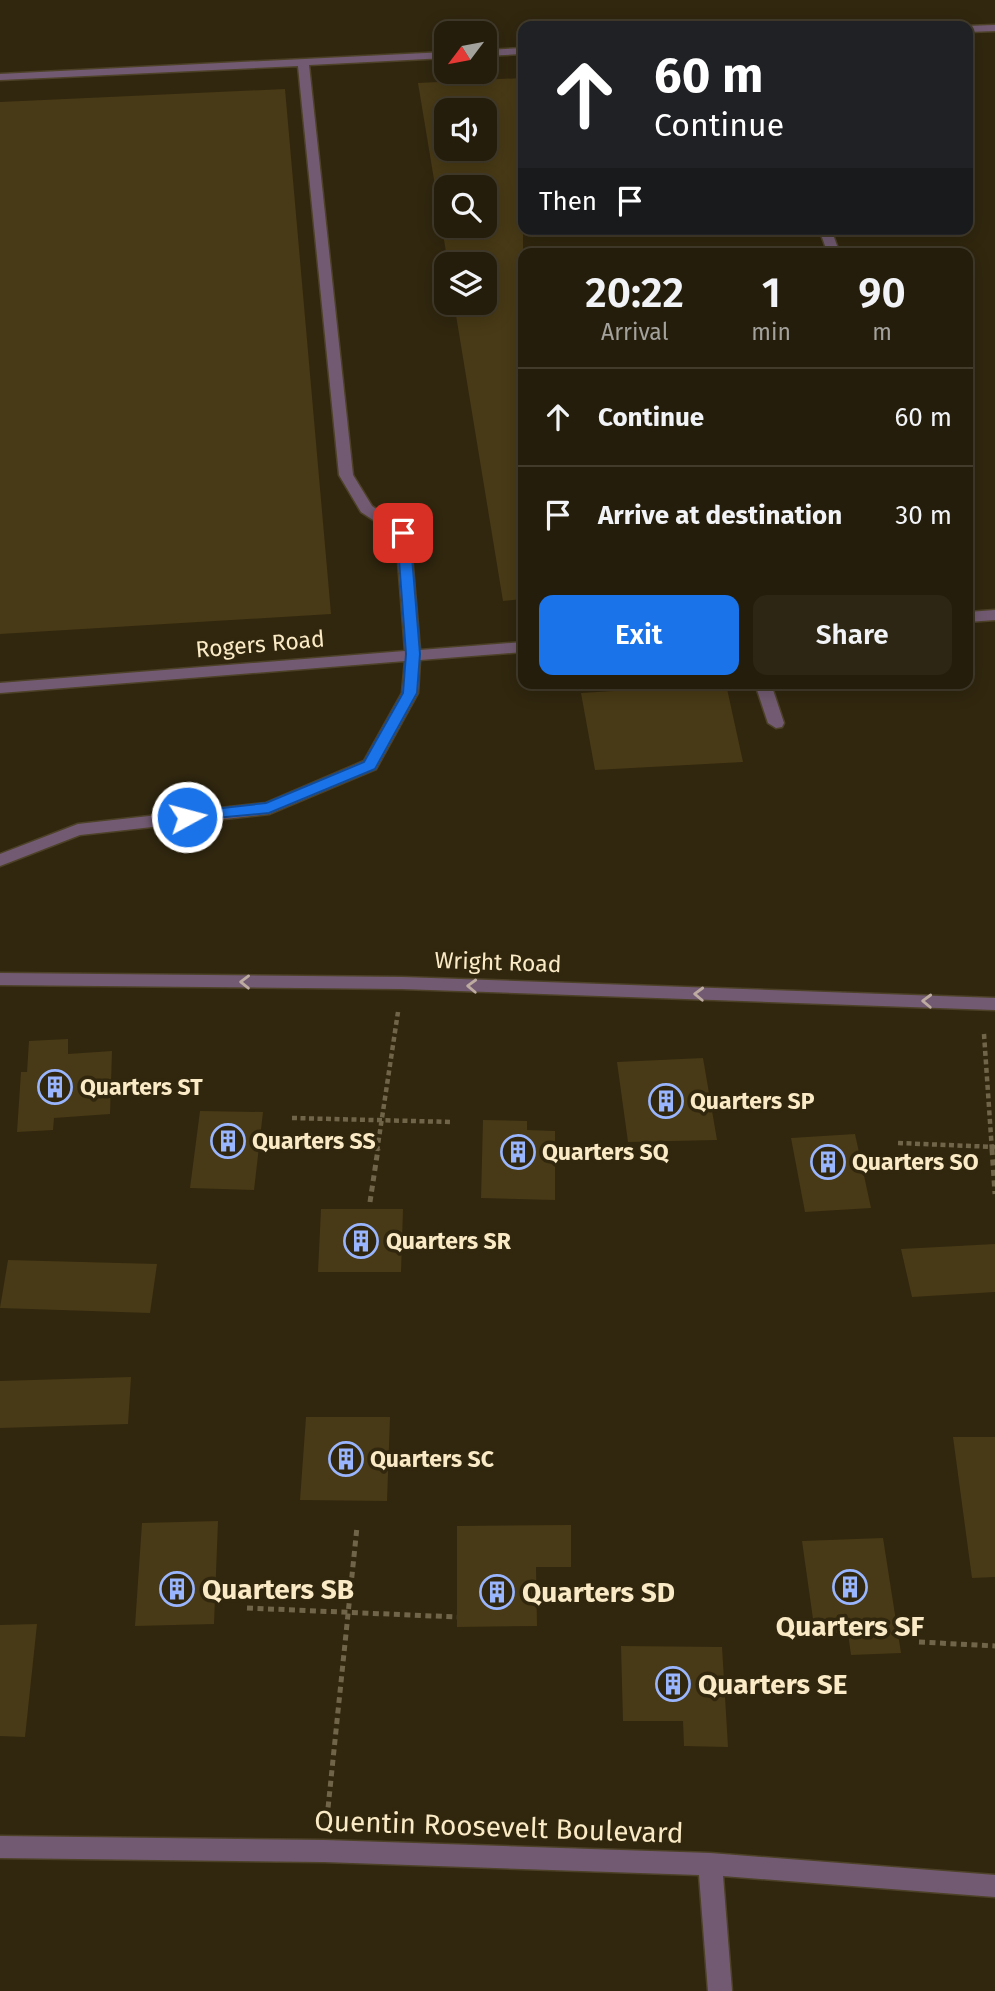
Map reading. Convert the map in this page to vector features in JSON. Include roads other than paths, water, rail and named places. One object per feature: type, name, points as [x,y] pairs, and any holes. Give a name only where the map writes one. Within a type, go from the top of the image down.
[{"type":"street","points":[[973,29],[995,28]]},
{"type":"street","points":[[497,52],[518,51]]},
{"type":"street","points":[[0,77],[434,56]]},
{"type":"street","points":[[0,860],[78,830],[269,808],[370,765],[410,693],[413,654],[403,533],[366,509],[346,475],[303,62]]},
{"type":"street","points":[[973,615],[995,615]]},
{"type":"street","name":"Rogers Road","points":[[0,688],[518,647]]},
{"type":"street","points":[[765,689],[776,723]]},
{"type":"street","name":"Wright Road","points":[[0,979],[402,984],[989,1004]]},
{"type":"street","name":"Quentin Roosevelt Boulevard","points":[[0,1847],[324,1851],[710,1864],[995,1886]]},
{"type":"street","points":[[710,1864],[720,1991]]},
{"type":"place","name":"Quarters ST","points":[[55,1087]]},
{"type":"place","name":"Quarters SP","points":[[666,1101]]},
{"type":"place","name":"Quarters SS","points":[[228,1141]]},
{"type":"place","name":"Quarters SQ","points":[[518,1152]]},
{"type":"place","name":"Quarters SO","points":[[828,1162]]},
{"type":"place","name":"Quarters SR","points":[[361,1241]]},
{"type":"place","name":"Quarters SC","points":[[346,1459]]},
{"type":"place","name":"Quarters SF","points":[[850,1587]]},
{"type":"place","name":"Quarters SB","points":[[177,1589]]},
{"type":"place","name":"Quarters SD","points":[[497,1592]]},
{"type":"place","name":"Quarters SE","points":[[673,1684]]}]
